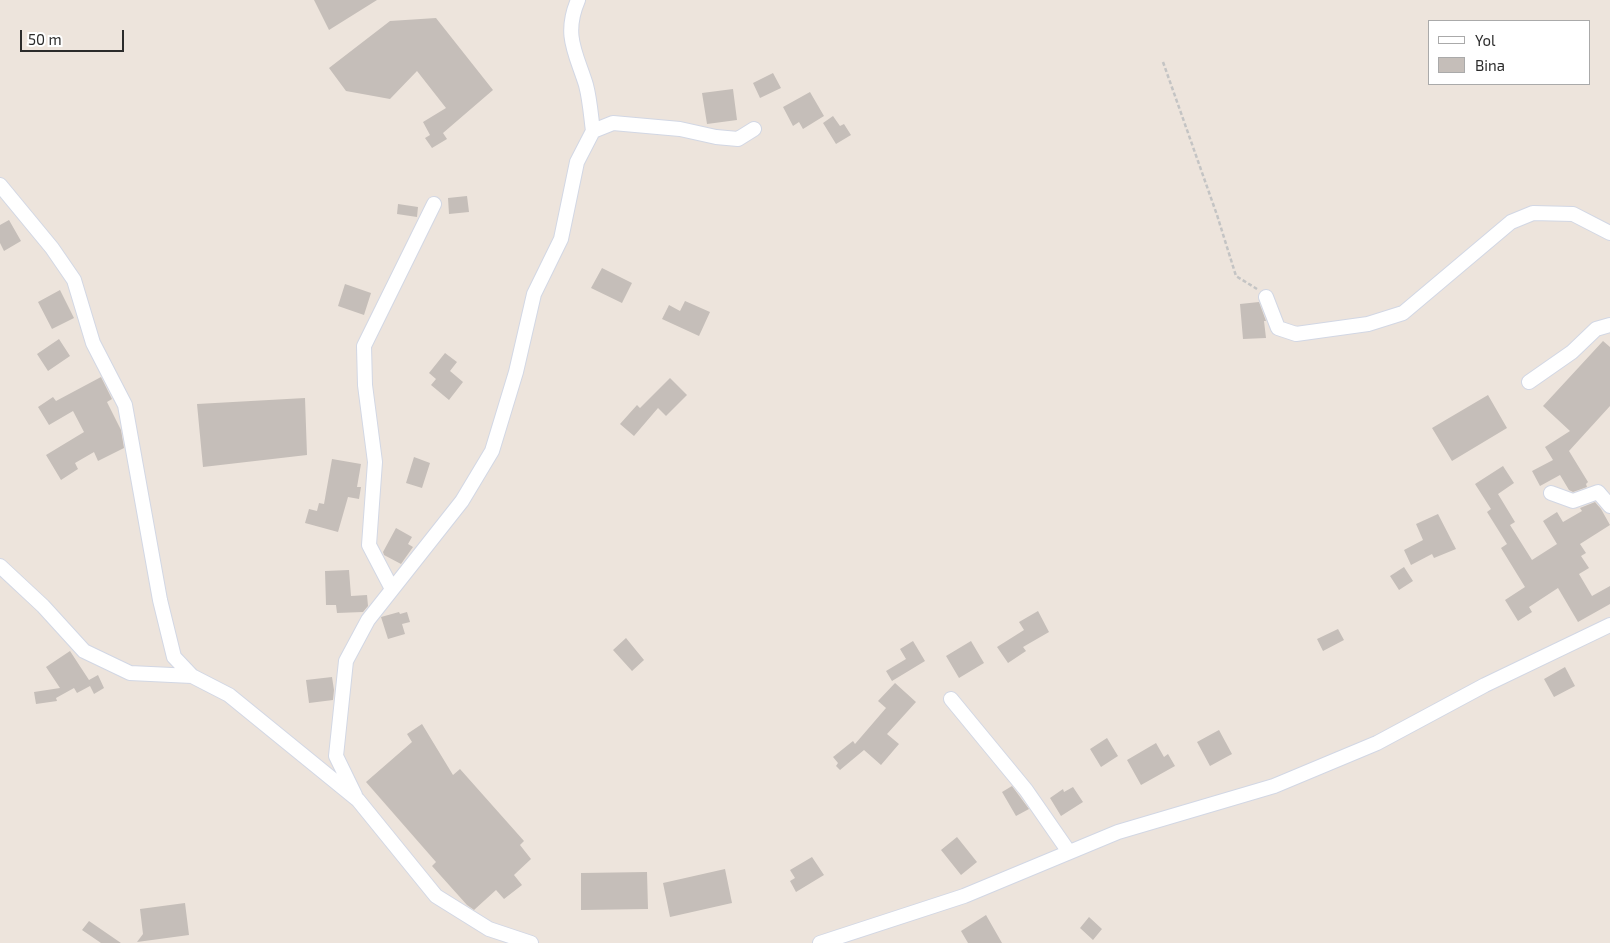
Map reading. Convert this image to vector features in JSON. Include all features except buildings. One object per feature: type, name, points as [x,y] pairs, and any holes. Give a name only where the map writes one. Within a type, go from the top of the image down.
[{"type":"street","points":[[358,800],[336,756],[346,661],[368,620],[462,500],[492,451],[516,372],[534,294],[561,238],[578,162],[593,131],[586,87],[576,60],[570,33],[578,0]]},
{"type":"street","points":[[593,131],[613,123],[680,129],[716,137],[738,138],[754,129]]},
{"type":"street","points":[[0,186],[52,248],[74,280],[93,343],[125,405],[160,600],[174,657],[192,676],[229,695],[358,800],[436,896],[490,929],[531,943]]},
{"type":"street","points":[[392,589],[369,545],[375,462],[365,385],[364,346],[434,204]]},
{"type":"street","points":[[1266,297],[1278,328],[1296,334],[1368,324],[1403,313],[1511,222],[1533,213],[1573,214],[1610,233]]},
{"type":"street","points":[[1528,382],[1572,352],[1596,329],[1610,325]]},
{"type":"street","points":[[1551,493],[1573,501],[1598,492],[1610,506]]},
{"type":"street","points":[[0,566],[42,606],[84,651],[130,672],[192,676]]},
{"type":"street","points":[[820,943],[964,896],[1118,832],[1283,782],[1377,743],[1485,685],[1610,625]]},
{"type":"street","points":[[951,699],[1026,790],[1069,852]]},
{"type":"path","points":[[1163,62],[1217,215],[1236,276],[1255,287],[1266,297]]}]
